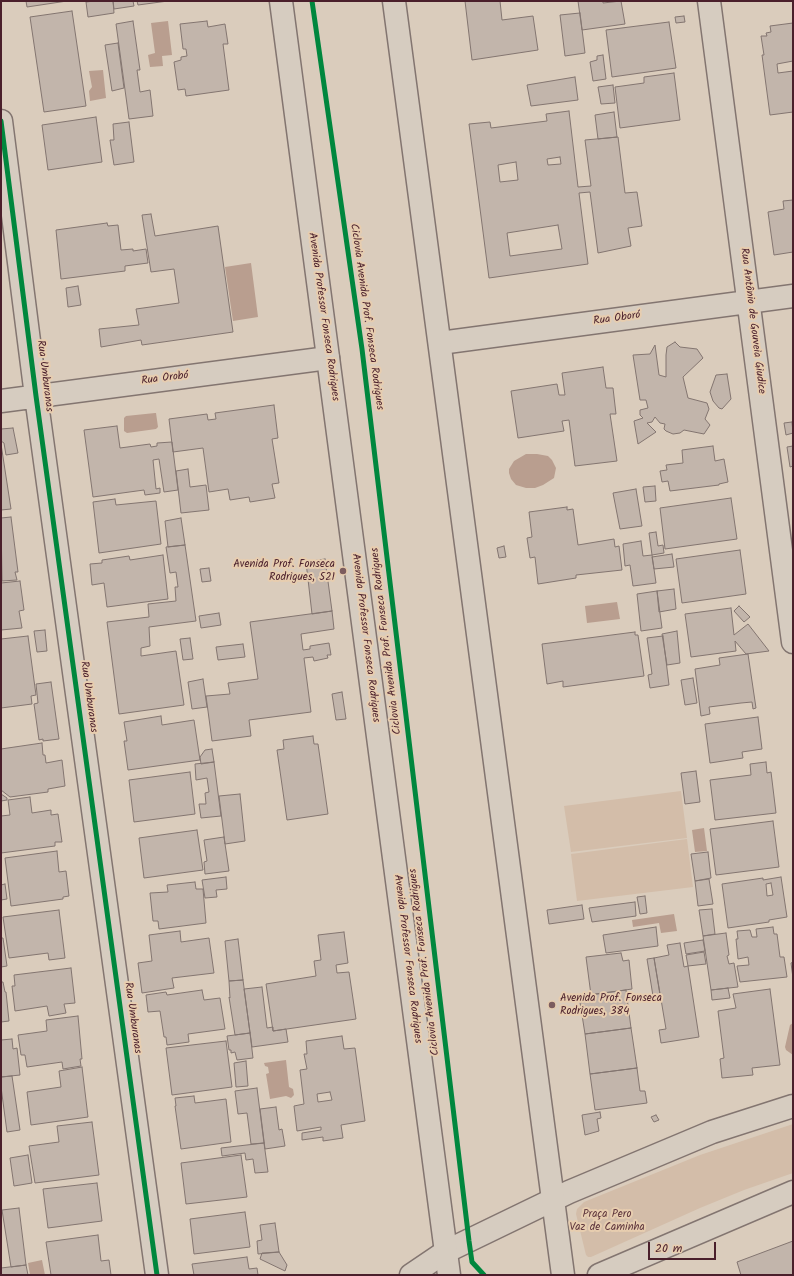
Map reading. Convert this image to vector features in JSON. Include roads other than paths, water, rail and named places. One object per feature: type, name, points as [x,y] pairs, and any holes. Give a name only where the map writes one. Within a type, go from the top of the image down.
[{"type":"main road","name":"Avenida Professor Fonseca Rodrigues","points":[[281,1],[449,1275]]},
{"type":"main road","points":[[394,1],[563,1275]]},
{"type":"main road","name":"Rua Antônio de Gouveia Giudice","points":[[710,1],[793,642]]},
{"type":"main road","name":"Rua Umburanas","points":[[1,122],[36,396],[157,1275]]},
{"type":"main road","name":"Rua Oboró","points":[[440,343],[793,296]]},
{"type":"main road","name":"Rua Orobó","points":[[1,401],[328,358]]},
{"type":"main road","points":[[411,1275],[445,1252],[553,1200],[712,1132],[793,1106]]},
{"type":"main road","points":[[599,1275],[793,1192]]},
{"type":"place","name":"Avenida Prof. Fonseca Rodrigues, 521","points":[[343,571]]},
{"type":"place","name":"Avenida Prof. Fonseca Rodrigues, 384","points":[[552,1005]]},
{"type":"park label","name":"Praça Pero Vaz de Caminha","points":[[607,1221]]}]
